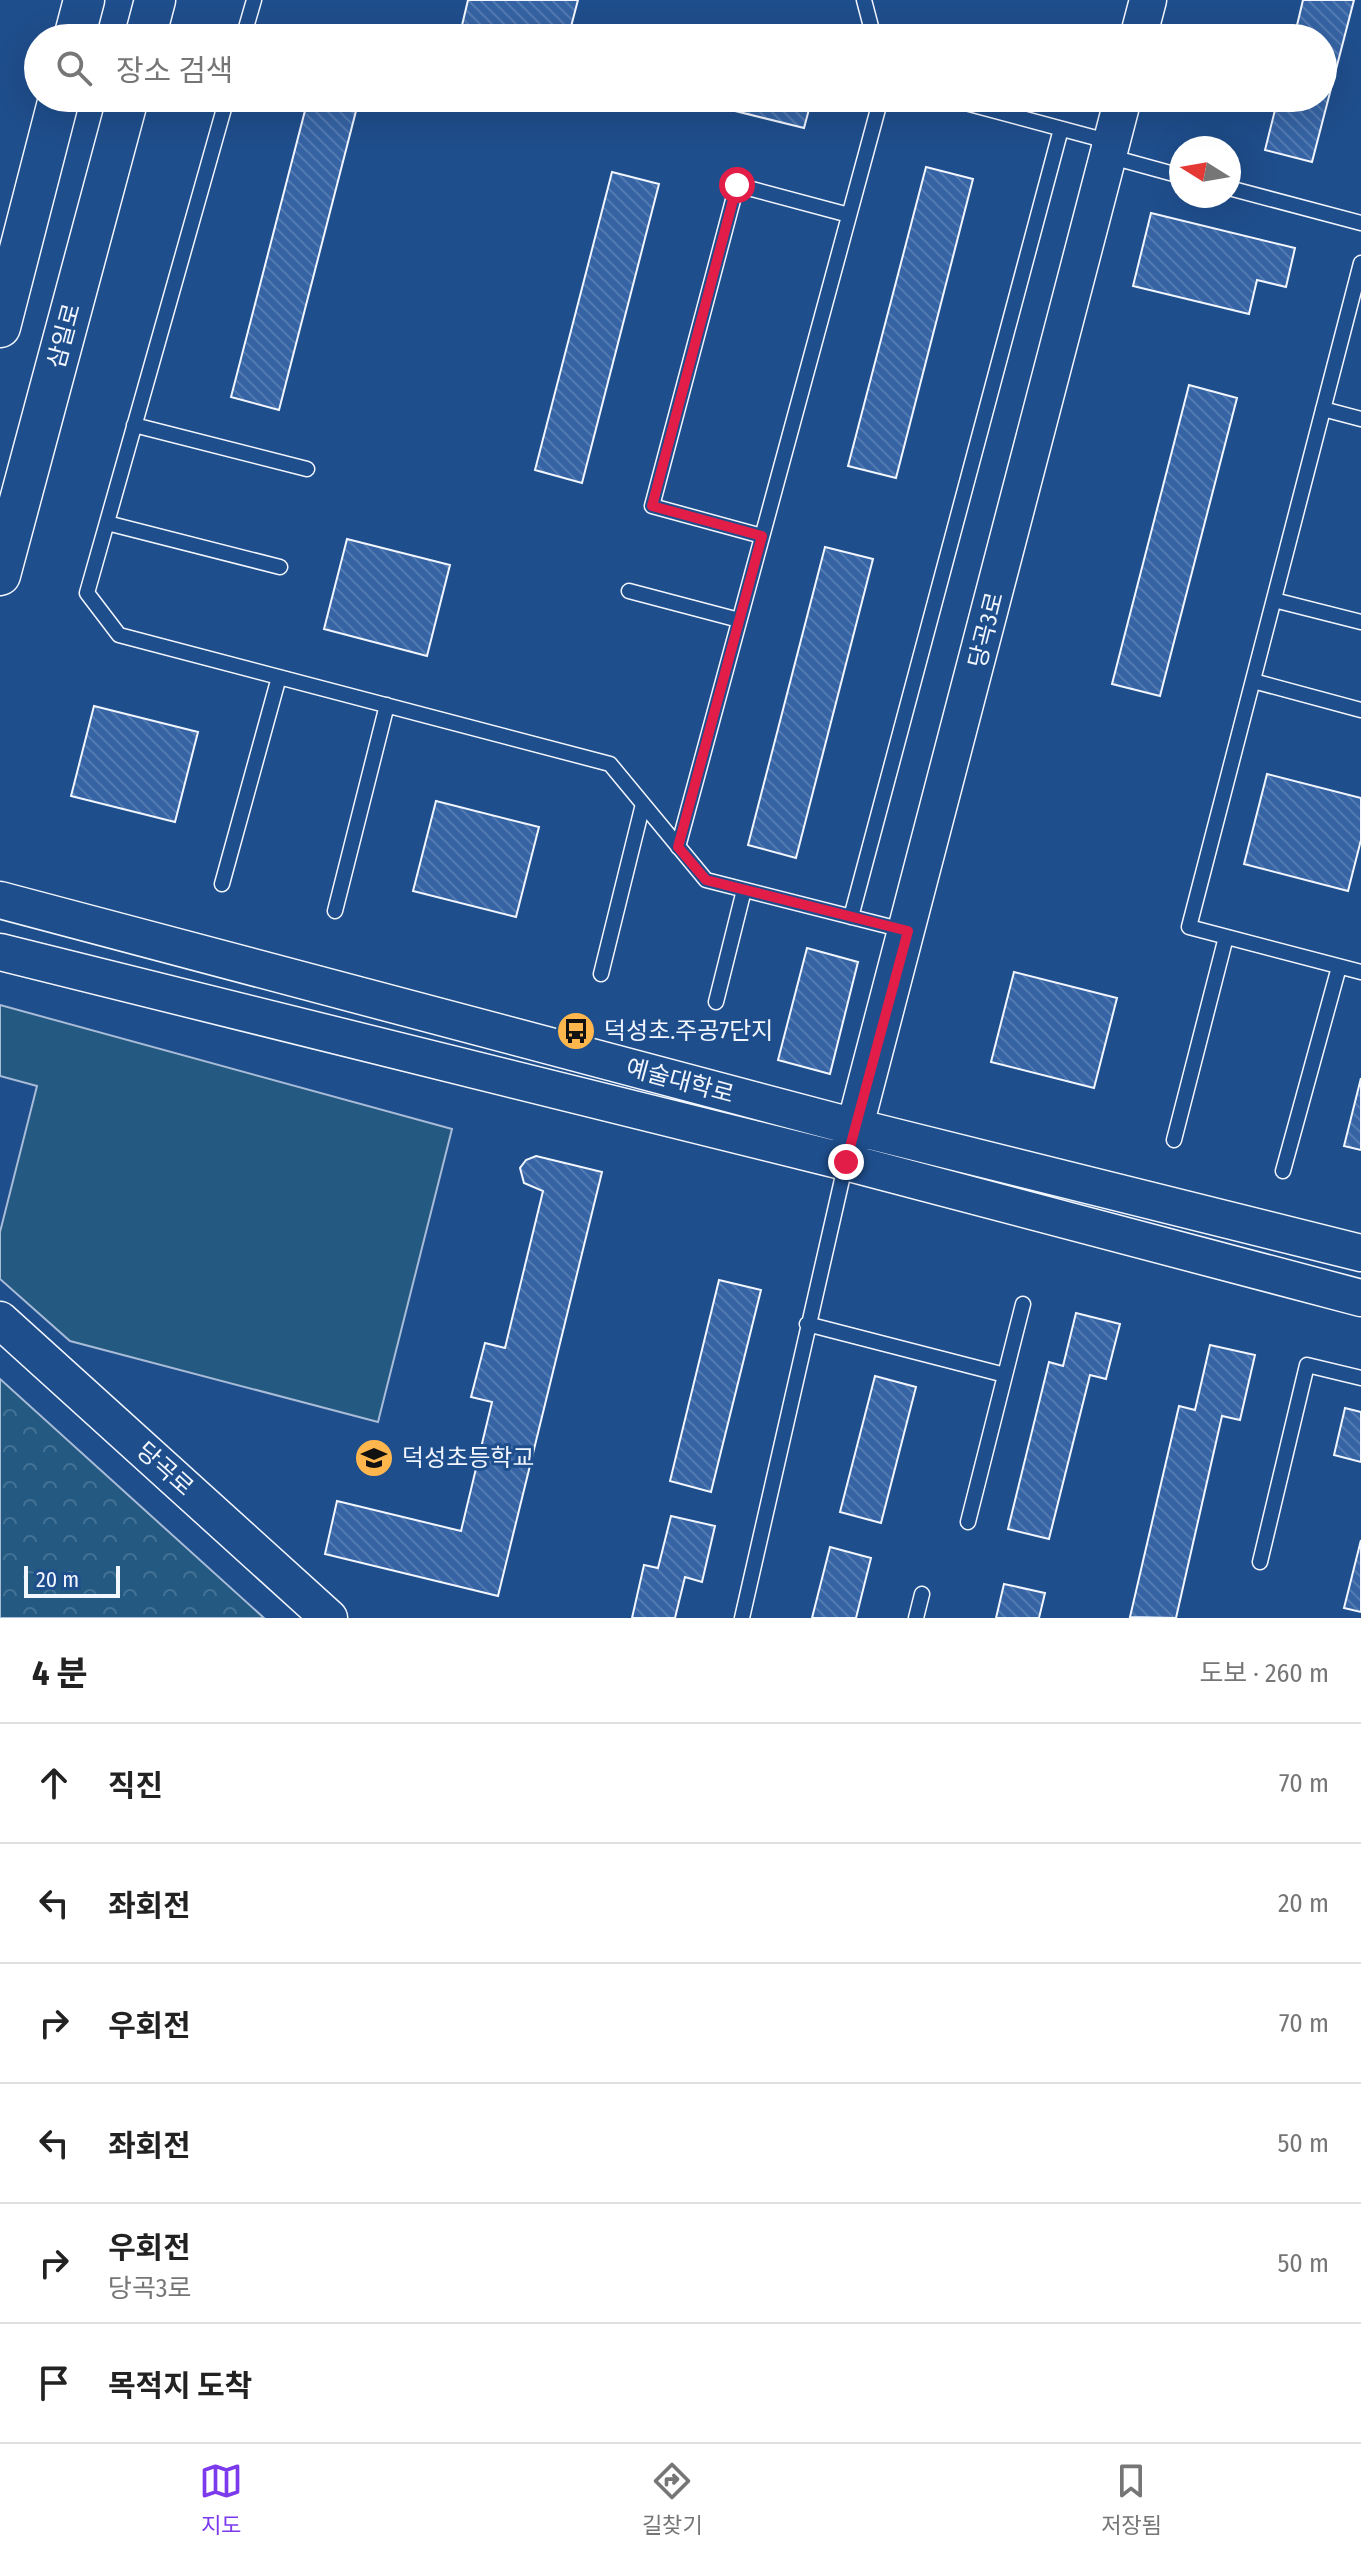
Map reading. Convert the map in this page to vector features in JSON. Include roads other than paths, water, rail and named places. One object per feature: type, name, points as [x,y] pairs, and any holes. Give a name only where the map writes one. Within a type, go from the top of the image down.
[{"type":"main road","points":[[78,24],[84,0]]},
{"type":"main road","points":[[149,24],[155,0]]},
{"type":"main road","points":[[0,327],[55,112]]},
{"type":"main road","name":"삼일로","points":[[0,575],[124,112]]},
{"type":"street","points":[[1142,24],[1148,0]]},
{"type":"street","name":"당곡3로","points":[[846,1162],[1119,112]]},
{"type":"street","name":"예술대학로","points":[[0,900],[855,1127],[1361,1253]]},
{"type":"street","name":"예술대학로","points":[[0,952],[846,1162],[1361,1298]]},
{"type":"street","name":"당곡로","points":[[0,1320],[329,1618]]},
{"type":"lane","points":[[247,24],[254,0]]},
{"type":"lane","points":[[864,0],[870,24]]},
{"type":"lane","points":[[223,112],[87,593],[119,635],[610,764],[706,880],[908,931]]},
{"type":"lane","points":[[678,847],[877,112]]},
{"type":"lane","points":[[998,112],[1096,138],[1108,156],[1169,173]]},
{"type":"lane","points":[[851,917],[1061,129]]},
{"type":"lane","points":[[762,536],[652,506],[737,185],[849,215]]},
{"type":"lane","points":[[1241,191],[1361,223]]},
{"type":"lane","points":[[1361,263],[1189,927],[1361,972]]},
{"type":"lane","points":[[1323,409],[1361,419]]},
{"type":"lane","points":[[134,425],[307,469]]},
{"type":"lane","points":[[107,523],[280,567]]},
{"type":"lane","points":[[629,591],[739,620]]},
{"type":"lane","points":[[1274,600],[1361,622]]},
{"type":"lane","points":[[222,884],[279,677]]},
{"type":"lane","points":[[1253,681],[1361,710]]},
{"type":"lane","points":[[335,911],[387,705]]},
{"type":"lane","points":[[601,974],[643,804]]},
{"type":"lane","points":[[716,1002],[744,890]]},
{"type":"lane","points":[[1174,1140],[1226,937]]},
{"type":"lane","points":[[1283,1171],[1339,967]]},
{"type":"lane","points":[[742,1618],[846,1162]]},
{"type":"lane","points":[[968,1522],[1023,1304]]},
{"type":"lane","points":[[807,1324],[1005,1375]]},
{"type":"lane","points":[[1260,1562],[1307,1365],[1361,1378]]},
{"type":"lane","points":[[916,1618],[922,1594]]},
{"type":"place","name":"덕성초.주공7단지","points":[[576,1031]]},
{"type":"place","name":"덕성초등학교","points":[[374,1458]]}]
